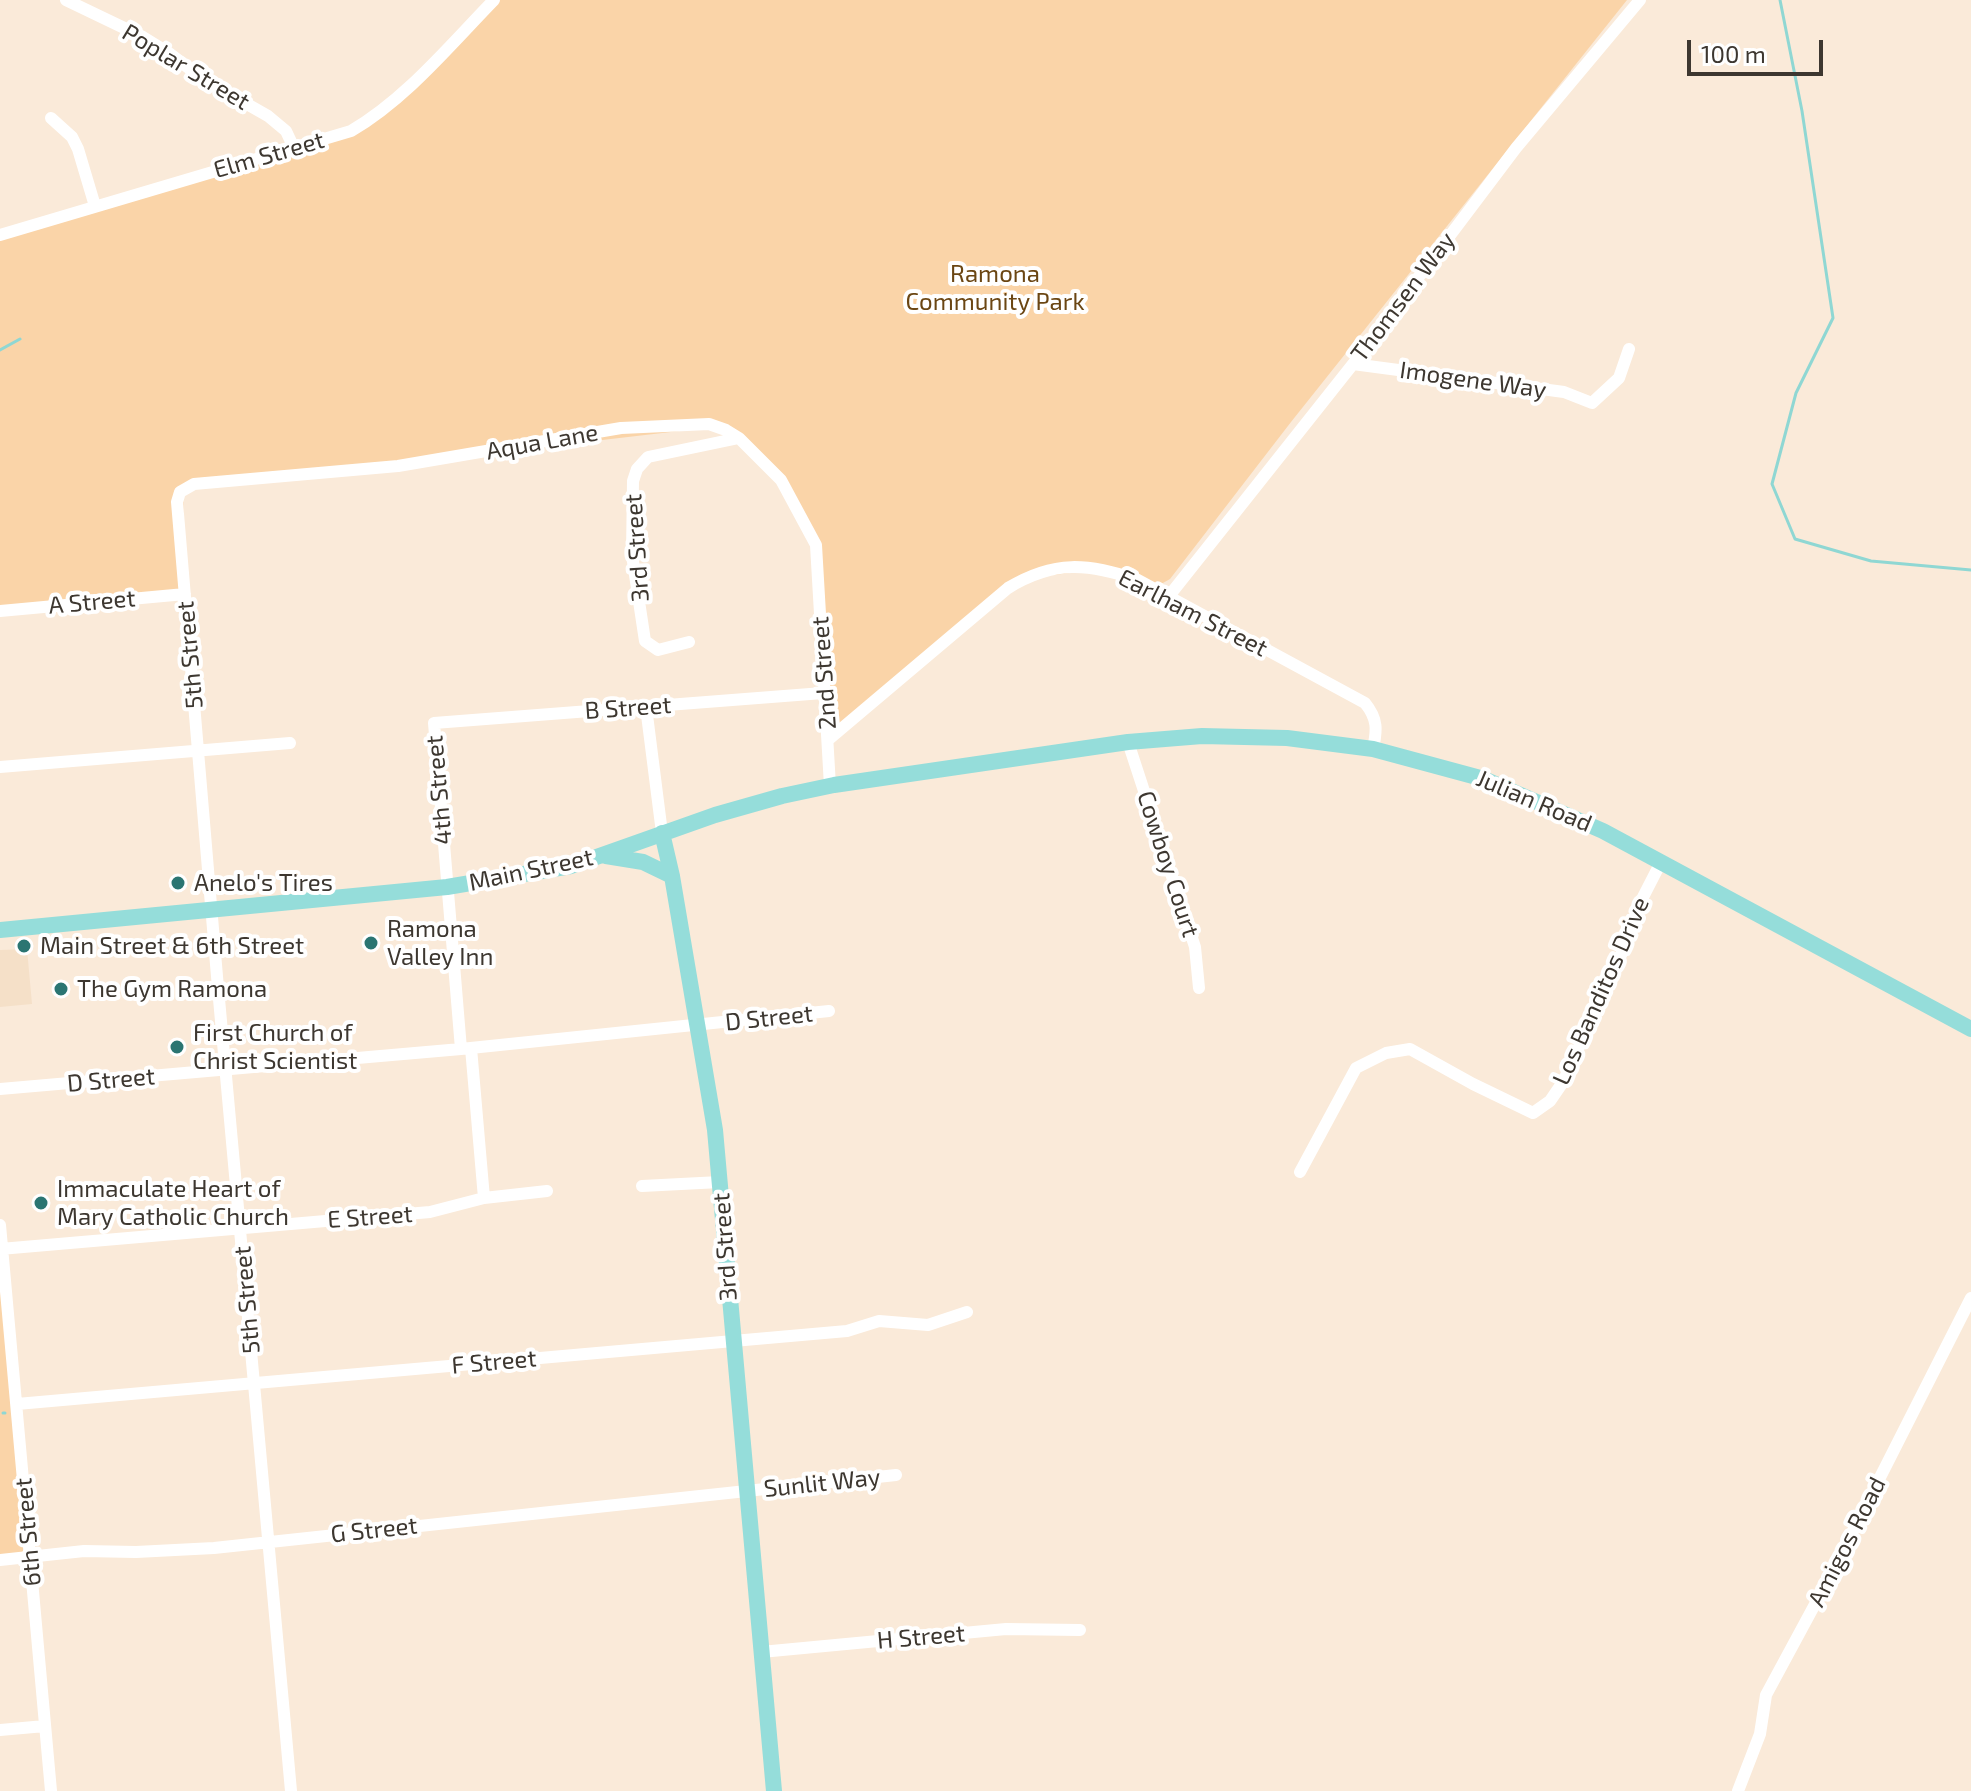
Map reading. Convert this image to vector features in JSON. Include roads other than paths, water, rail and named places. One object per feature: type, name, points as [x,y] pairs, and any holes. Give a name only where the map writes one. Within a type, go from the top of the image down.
[{"type":"main road","name":"Julian Road","points":[[1051,753],[1202,736],[1287,738],[1373,749],[1484,779],[1590,825],[1971,1029]]},
{"type":"main road","name":"Main Street","points":[[0,930],[447,887],[571,866],[715,815],[830,786],[1051,753]]},
{"type":"main road","name":"3rd Street","points":[[662,833],[713,1116],[774,1791]]},
{"type":"main road","points":[[602,855],[643,862],[672,876]]},
{"type":"street","name":"Poplar Street","points":[[66,0],[143,37],[203,79],[268,116],[286,131],[294,148]]},
{"type":"street","name":"Elm Street","points":[[0,235],[351,131],[368,121],[411,84],[494,0]]},
{"type":"street","name":"Thomsen Way","points":[[1169,596],[1353,364],[1516,148],[1640,0]]},
{"type":"street","points":[[51,118],[72,137],[78,149],[95,206]]},
{"type":"street","name":"Imogene Way","points":[[1353,364],[1564,392],[1592,403],[1619,378],[1629,349]]},
{"type":"street","name":"Aqua Lane","points":[[194,484],[398,466],[621,428],[709,424],[739,438],[781,480],[816,545],[818,561]]},
{"type":"street","name":"3rd Street","points":[[689,642],[658,650],[645,641],[632,555],[633,481],[637,469],[648,457],[739,438]]},
{"type":"street","name":"5th Street","points":[[194,484],[180,492],[177,502],[291,1791]]},
{"type":"street","name":"2nd Street","points":[[818,561],[830,786]]},
{"type":"street","name":"Earlham Street","points":[[828,740],[1008,588],[1042,570],[1076,567],[1109,570],[1138,580],[1365,703],[1373,713],[1378,728],[1373,749]]},
{"type":"street","name":"A Street","points":[[0,611],[185,594]]},
{"type":"street","name":"B Street","points":[[434,723],[823,693]]},
{"type":"street","name":"3rd Street","points":[[646,707],[662,833]]},
{"type":"street","name":"4th Street","points":[[434,723],[447,887],[484,1198]]},
{"type":"street","name":"Cowboy Court","points":[[1128,742],[1195,947],[1199,988]]},
{"type":"street","points":[[0,767],[290,743]]},
{"type":"street","name":"Los Banditos Drive","points":[[1300,1172],[1356,1068],[1386,1053],[1410,1049],[1533,1113],[1550,1101],[1563,1082],[1631,933],[1640,903],[1661,862]]},
{"type":"street","name":"D Street","points":[[0,1089],[466,1048],[829,1011]]},
{"type":"street","points":[[642,1186],[720,1182]]},
{"type":"street","name":"E Street","points":[[1,1249],[430,1212],[484,1198],[547,1191]]},
{"type":"street","name":"6th Street","points":[[0,1225],[51,1791]]},
{"type":"street","name":"Amigos Road","points":[[1738,1791],[1760,1734],[1766,1695],[1971,1298]]},
{"type":"street","name":"F Street","points":[[17,1404],[733,1342],[847,1331],[879,1321],[928,1325],[967,1312]]},
{"type":"street","name":"Sunlit Way","points":[[748,1492],[896,1475]]},
{"type":"street","name":"G Street","points":[[0,1560],[84,1551],[214,1548],[748,1492]]},
{"type":"street","name":"H Street","points":[[761,1652],[1006,1629],[1080,1630]]},
{"type":"street","points":[[0,1730],[45,1726]]},
{"type":"waterway","points":[[1780,0],[1802,111],[1833,318],[1796,393],[1772,484],[1795,539],[1871,561],[1971,570]]},
{"type":"waterway","points":[[0,350],[20,339]]},
{"type":"place","name":"Anelo's Tires","points":[[178,883]]},
{"type":"place","name":"Ramona Valley Inn","points":[[371,943]]},
{"type":"place","name":"Main Street & 6th Street","points":[[24,946]]},
{"type":"place","name":"The Gym Ramona","points":[[61,989]]},
{"type":"place","name":"First Church of Christ Scientist","points":[[177,1047]]},
{"type":"place","name":"Immaculate Heart of Mary Catholic Church","points":[[41,1203]]},
{"type":"park label","name":"Ramona Community Park","points":[[995,288]]}]
